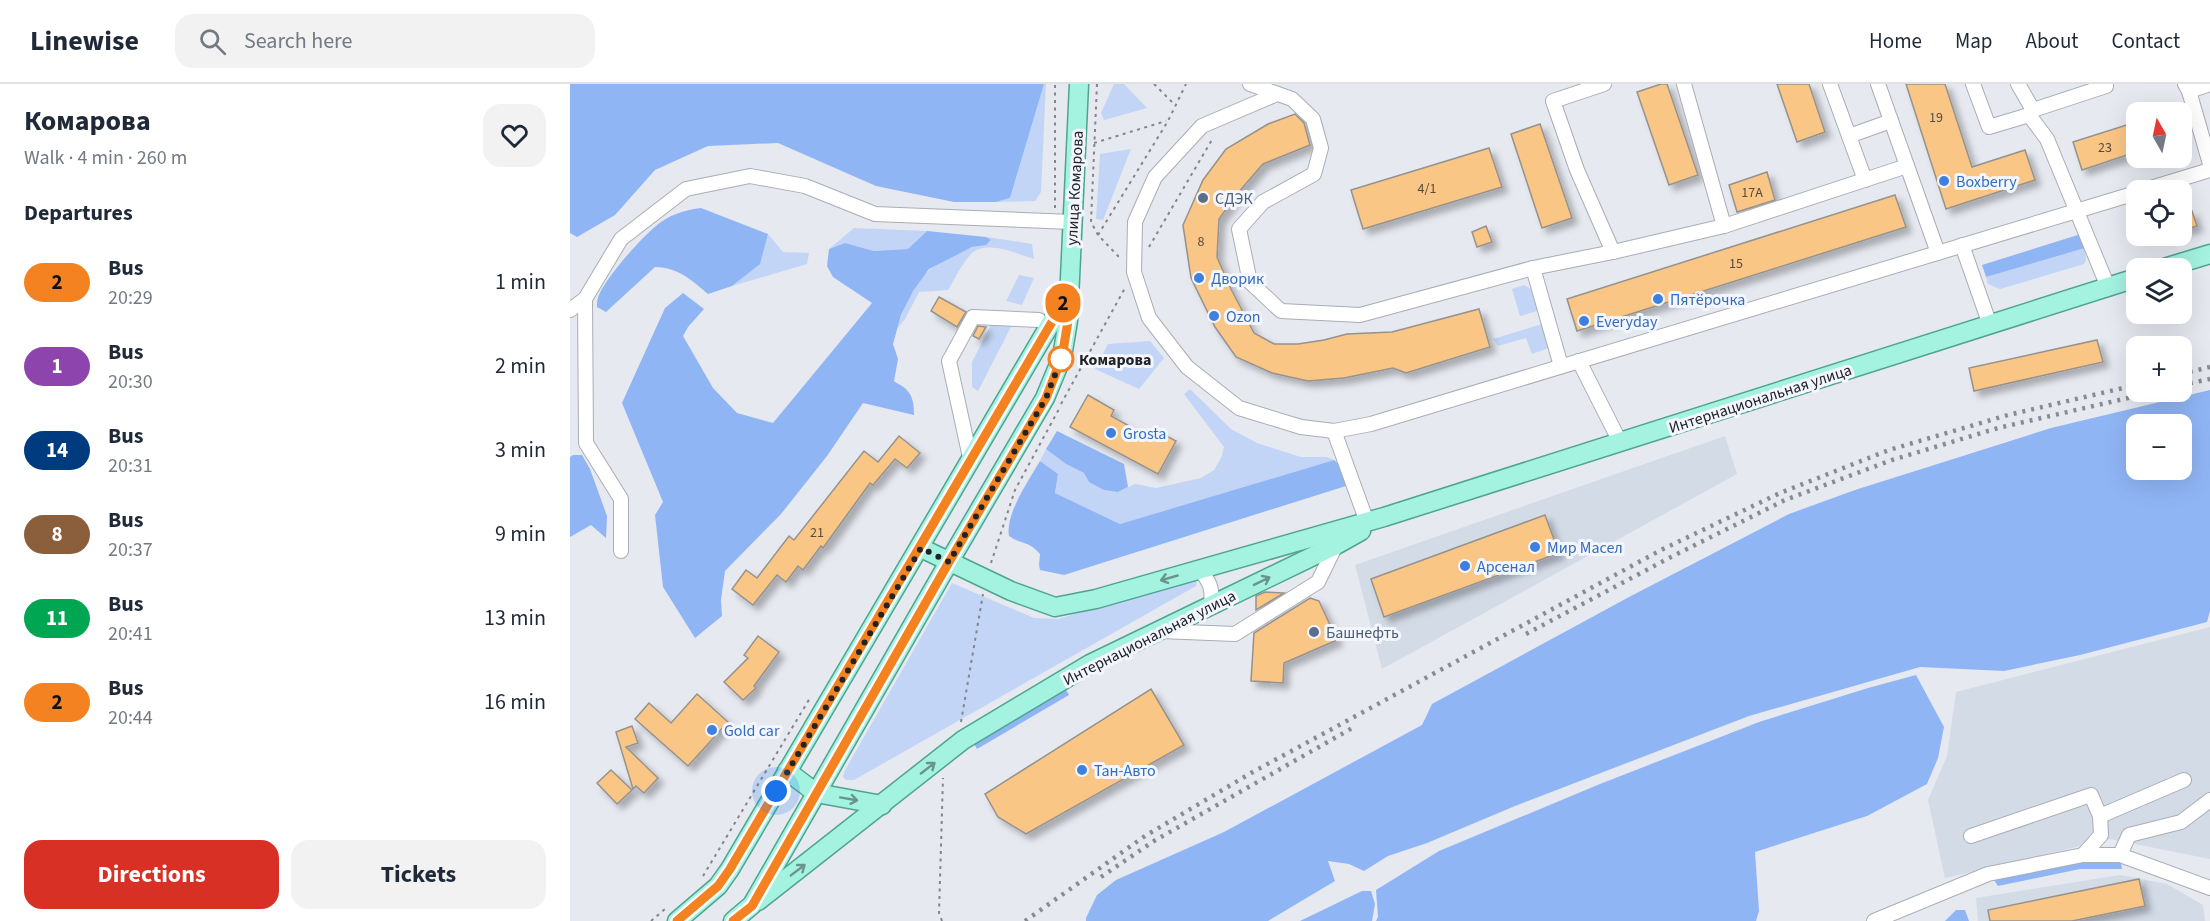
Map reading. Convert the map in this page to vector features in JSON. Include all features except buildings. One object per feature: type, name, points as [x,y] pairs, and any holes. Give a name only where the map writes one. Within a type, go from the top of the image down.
[{"type":"main road","name":"улица Комарова","points":[[752,906],[949,562],[1046,398],[1062,357],[1068,321],[1069,293],[1063,221],[1079,84]]},
{"type":"main road","points":[[2192,259],[2210,254]]},
{"type":"main road","name":"Интернациональная улица","points":[[921,548],[1011,591],[1055,607],[1096,599],[1376,519],[2126,281]]},
{"type":"main road","points":[[673,914],[718,886],[730,869],[1069,293]]},
{"type":"main road","name":"Интернациональная улица","points":[[733,921],[963,740],[1090,664],[1336,545],[1376,519]]},
{"type":"main road","points":[[787,771],[816,794],[882,805]]},
{"type":"street","points":[[1250,84],[1292,99],[1312,120],[1321,148],[1314,174],[1263,202],[1239,229],[1250,282],[1281,310],[1360,315],[1533,268],[1724,226],[1907,166]]},
{"type":"street","points":[[1605,84],[1553,101],[1577,170],[1613,252]]},
{"type":"street","points":[[1684,84],[1724,226]]},
{"type":"street","points":[[1830,84],[1865,180]]},
{"type":"street","points":[[1878,84],[1938,253]]},
{"type":"street","points":[[1972,84],[1989,127],[2108,85]]},
{"type":"street","points":[[2018,84],[2047,140],[2108,286]]},
{"type":"street","points":[[2210,84],[2187,87],[2210,164]]},
{"type":"street","points":[[1277,94],[1202,126],[1155,177],[1135,222],[1134,272],[1149,318],[1187,367],[1239,408],[1301,427],[1334,431],[1371,424],[2126,196]]},
{"type":"street","points":[[1849,136],[1891,121]]},
{"type":"street","points":[[2177,180],[2210,170]]},
{"type":"street","points":[[570,310],[585,299],[621,239],[686,189],[750,176],[805,186],[875,214],[1063,221]]},
{"type":"street","points":[[1962,245],[1990,325]]},
{"type":"street","points":[[1533,268],[1560,366]]},
{"type":"street","points":[[585,299],[586,443],[621,499],[621,551]]},
{"type":"street","points":[[971,462],[949,361],[973,317],[1039,320]]},
{"type":"street","points":[[1579,361],[1620,442]]},
{"type":"street","points":[[1334,431],[1376,519]]},
{"type":"street","points":[[1158,631],[1235,634],[1318,582],[1336,545]]},
{"type":"street","points":[[1199,570],[1209,582],[1212,590],[1210,606]]},
{"type":"street","points":[[2100,816],[2184,780]]},
{"type":"street","points":[[1971,836],[2091,795],[2100,816],[2101,835],[2083,855]]},
{"type":"street","points":[[2120,855],[2129,835],[2181,822],[2210,801]]},
{"type":"street","points":[[1874,921],[1989,874],[2083,855],[2120,855],[2210,888]]},
{"type":"path","points":[[1055,84],[1063,221]]},
{"type":"path","points":[[1097,84],[1091,222],[1098,235],[1134,272]]},
{"type":"path","points":[[1154,84],[1176,106]]},
{"type":"path","points":[[1098,235],[1168,121],[1186,84]]},
{"type":"path","points":[[1094,143],[1168,121]]},
{"type":"path","points":[[986,579],[1015,490]]},
{"type":"path","points":[[703,876],[779,750]]},
{"type":"path","points":[[942,921],[939,914],[943,778]]},
{"type":"path","points":[[651,921],[673,914]]},
{"type":"shaded area","points":[[570,84],[1044,84],[1010,198],[996,202],[954,202],[876,186],[778,143],[708,146],[655,170],[615,215],[577,237],[570,233]]},
{"type":"shaded area","points":[[1044,84],[1046,84],[1041,192],[1035,201],[996,202],[1010,198]]},
{"type":"shaded area","points":[[1114,84],[1124,84],[1147,108],[1104,120],[1101,113]]},
{"type":"shaded area","points":[[1131,149],[1103,220],[1096,219],[1100,154]]},
{"type":"shaded area","points":[[701,208],[768,234],[760,264],[732,286],[708,294],[678,272],[655,267],[606,312],[597,307],[601,290],[625,257],[645,236],[671,216]]},
{"type":"shaded area","points":[[854,228],[927,231],[909,249],[874,251],[845,243],[829,249]]},
{"type":"shaded area","points":[[927,231],[986,237],[991,240],[986,245],[972,247],[929,269],[913,291],[901,315],[893,344],[898,359],[894,381],[911,395],[914,415],[863,403],[827,456],[781,514],[725,571],[721,600],[722,616],[695,638],[663,587],[655,515],[663,502],[622,403],[665,308],[683,293],[704,309],[683,336],[713,388],[737,413],[773,423],[872,303],[833,277],[827,266],[829,249],[845,243],[874,251],[908,249]]},
{"type":"shaded area","points":[[768,234],[783,252],[809,253],[807,264],[732,286],[759,264]]},
{"type":"shaded area","points":[[2081,234],[2085,248],[1986,277],[1982,265]]},
{"type":"shaded area","points":[[986,237],[1032,244],[1034,259],[1002,249],[978,250],[971,254],[965,262],[948,290],[919,292],[897,329],[909,298],[928,271],[954,255],[991,241]]},
{"type":"shaded area","points":[[2085,248],[2084,264],[2000,289],[1988,284],[1986,277]]},
{"type":"shaded area","points":[[1019,275],[1034,278],[1022,305],[1006,301]]},
{"type":"shaded area","points":[[1524,285],[1531,289],[1537,311],[1520,316],[1512,289]]},
{"type":"shaded area","points":[[998,323],[1011,327],[978,391],[972,387],[972,362],[991,325]]},
{"type":"shaded area","points":[[1542,324],[1549,348],[1532,354],[1526,338],[1498,346],[1493,339]]},
{"type":"shaded area","points":[[1150,341],[1164,358],[1139,389],[1095,369],[1108,344]]},
{"type":"shaded area","points":[[1190,389],[1231,429],[1257,443],[1301,457],[1327,457],[1334,460],[1120,524],[1055,493],[1058,474],[1040,461],[1046,449],[1066,464],[1084,473],[1104,490],[1118,492],[1135,484],[1156,488],[1201,478],[1214,470],[1224,447],[1184,394]]},
{"type":"shaded area","points":[[2210,390],[2210,611],[2207,622],[2080,655],[2004,671],[1920,667],[1749,716],[1515,806],[1427,843],[1388,856],[1364,871],[1349,864],[1328,861],[1335,881],[1268,921],[1086,921],[1097,895],[1116,880],[1224,832],[1422,725],[1432,704],[1629,597],[1789,514],[1855,490],[2051,428],[2160,402],[2192,402],[2192,394]]},
{"type":"shaded area","points":[[1057,431],[1124,464],[1128,487],[1118,492],[1104,490],[1089,482],[1084,473],[1066,464],[1046,449]]},
{"type":"shaded area","points":[[1725,436],[1737,474],[1382,669],[1355,565]]},
{"type":"shaded area","points":[[582,455],[590,469],[607,516],[606,538],[591,525],[570,537],[570,457]]},
{"type":"shaded area","points":[[1334,460],[1342,467],[1349,485],[1064,575],[1040,570],[1040,554],[1032,547],[1009,536],[1014,508],[1040,461],[1058,474],[1055,493],[1120,524]]},
{"type":"shaded area","points":[[1193,579],[1197,582],[1196,586],[854,780],[846,780],[843,777],[952,583],[1034,618],[1058,619]]},
{"type":"shaded area","points":[[2210,627],[2210,859],[2110,839],[1945,878],[1928,800],[1947,756],[1956,692]]},
{"type":"shaded area","points":[[1916,675],[1944,727],[1938,758],[1927,784],[1867,816],[1755,852],[1759,911],[1756,921],[1376,921],[1378,917],[1376,890],[1439,851],[1600,784],[1759,722]]},
{"type":"shaded area","points":[[1065,688],[1069,695],[977,749],[973,742]]},
{"type":"shaded area","points":[[2083,861],[2121,863],[2122,869],[2080,869],[1998,886],[1994,880]]},
{"type":"shaded area","points":[[2120,875],[2167,884],[2203,905],[2205,921],[1978,921],[1976,898]]},
{"type":"shaded area","points":[[1362,891],[1371,891],[1375,904],[1372,921],[1300,921]]},
{"type":"shaded area","points":[[1956,910],[1965,910],[1969,921],[1945,921]]},
{"type":"railway","points":[[2192,371],[2210,367]]},
{"type":"railway","points":[[2192,383],[2210,379]]},
{"type":"railway","points":[[1025,921],[1145,836],[1251,773],[1661,550],[1780,493],[1889,450],[2008,415],[2126,387]]},
{"type":"railway","points":[[1526,634],[1785,500],[1892,460],[1998,428],[2126,398]]},
{"type":"railway","points":[[1101,877],[1154,841],[1354,727]]},
{"type":"bus line","name":"2","points":[[677,921],[718,886],[730,869],[1069,293],[1068,321],[1062,357],[1046,398],[949,562],[752,906],[733,921]]},
{"type":"place","name":"Boxberry","points":[[1944,181]]},
{"type":"place","name":"СДЭК","points":[[1203,198]]},
{"type":"place","name":"Дворик","points":[[1199,278]]},
{"type":"place","name":"Пятёрочка","points":[[1658,299]]},
{"type":"place","name":"Ozon","points":[[1214,316]]},
{"type":"place","name":"Everyday","points":[[1584,321]]},
{"type":"place","name":"Комарова","points":[[1061,359]]},
{"type":"place","name":"Grosta","points":[[1111,433]]},
{"type":"place","name":"Мир Масел","points":[[1535,547]]},
{"type":"place","name":"Арсенал","points":[[1465,566]]},
{"type":"place","name":"Башнефть","points":[[1314,632]]},
{"type":"place","name":"Gold car","points":[[712,730]]},
{"type":"place","name":"Тан-Авто","points":[[1082,770]]},
{"type":"route","points":[[776,791],[921,548],[949,562],[1046,398],[1062,357],[1061,359]]}]
